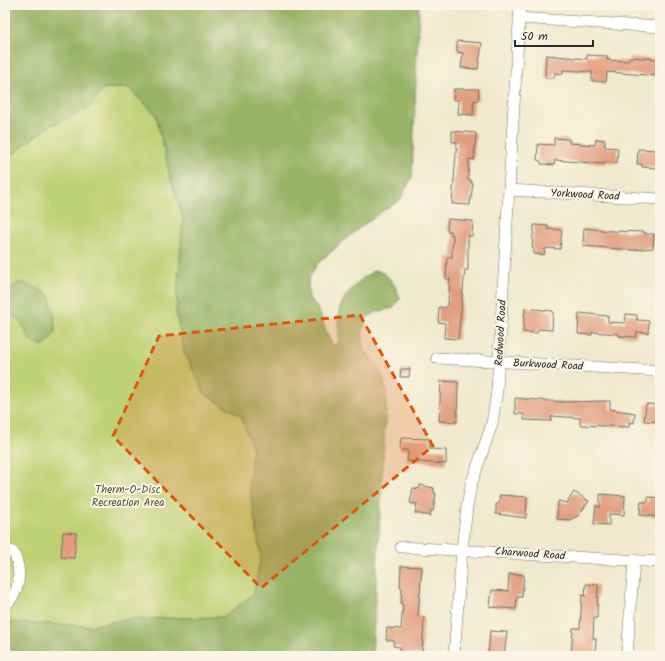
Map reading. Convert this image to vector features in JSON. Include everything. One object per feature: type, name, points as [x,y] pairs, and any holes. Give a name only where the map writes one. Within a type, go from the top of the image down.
[{"type":"street","name":"Redwood Road","points":[[454,656],[462,549],[471,485],[492,424],[497,390],[520,5]]},
{"type":"street","points":[[519,18],[660,27]]},
{"type":"street","name":"Yorkwood Road","points":[[509,190],[660,199]]},
{"type":"street","name":"Burkwood Road","points":[[437,358],[660,371]]},
{"type":"street","name":"Charwood Road","points":[[401,547],[462,549],[660,562]]},
{"type":"street","points":[[5,549],[13,552],[18,562],[18,585],[14,598],[5,606]]},
{"type":"street","points":[[627,656],[634,561]]},
{"type":"highlighted area","points":[[360,315],[433,446],[261,588],[113,436],[159,336]]},
{"type":"green space","points":[[5,5],[419,5],[412,177],[400,200],[378,214],[348,237],[317,264],[308,280],[309,298],[318,310],[329,339],[333,345],[338,343],[338,318],[342,303],[350,290],[369,274],[375,270],[388,277],[394,284],[400,298],[393,308],[376,312],[365,319],[362,334],[365,351],[379,367],[387,391],[372,656],[5,656],[5,622],[89,626],[129,619],[224,617],[254,593],[261,555],[249,486],[253,449],[241,416],[205,394],[184,352],[176,313],[183,218],[169,172],[156,114],[128,88],[104,88],[90,107],[46,128],[5,160]]},
{"type":"green space","name":"Therm-O-Disc Recreation Area","points":[[104,88],[128,88],[156,114],[169,172],[183,218],[176,313],[205,394],[241,416],[253,449],[249,486],[261,555],[254,594],[224,617],[129,619],[89,626],[5,622],[5,312],[19,320],[31,342],[45,346],[5,292],[5,160],[46,128],[90,107]]},
{"type":"green space","points":[[20,282],[39,289],[49,295],[55,317],[55,333],[45,346],[31,342],[19,320],[5,312],[5,292]]},
{"type":"building","points":[[457,41],[482,43],[478,69],[461,68],[463,53],[457,52]]},
{"type":"building","points":[[546,55],[587,59],[587,55],[607,56],[607,60],[629,61],[629,57],[660,59],[660,76],[607,72],[606,82],[592,81],[592,72],[563,70],[563,74],[555,73],[554,78],[545,78]]},
{"type":"building","points":[[454,89],[479,89],[478,101],[474,100],[473,115],[458,114],[459,100],[453,100]]},
{"type":"building","points":[[452,131],[476,133],[474,160],[469,159],[468,180],[471,180],[471,183],[473,183],[470,205],[452,204],[457,142],[452,142]]},
{"type":"building","points":[[554,138],[569,139],[569,143],[595,145],[596,139],[605,140],[605,147],[618,148],[617,163],[606,162],[605,164],[555,160],[554,165],[541,164],[541,161],[537,160],[538,144],[554,145]]},
{"type":"building","points":[[638,149],[659,150],[660,166],[657,165],[657,168],[642,167],[642,164],[637,164]]},
{"type":"building","points":[[448,219],[473,221],[472,236],[468,236],[468,270],[465,270],[458,339],[444,338],[445,323],[438,322],[439,307],[446,308],[448,303],[450,279],[446,279],[447,257],[452,257],[453,235],[451,235],[451,231],[447,231]]},
{"type":"building","points":[[534,225],[548,226],[548,229],[562,230],[560,249],[547,248],[545,249],[544,255],[534,254],[534,249],[532,248]]},
{"type":"building","points":[[584,228],[611,231],[645,232],[645,234],[654,234],[653,248],[633,250],[583,246]]},
{"type":"building","points":[[525,308],[553,311],[552,330],[538,329],[537,333],[523,332]]},
{"type":"building","points":[[579,313],[608,316],[608,322],[625,323],[626,314],[637,315],[637,320],[649,321],[648,333],[637,332],[636,337],[592,332],[592,335],[578,334]]},
{"type":"building","points":[[401,369],[410,369],[409,377],[400,377]]},
{"type":"building","points":[[441,381],[458,382],[457,422],[439,421]]},
{"type":"building","points":[[515,398],[561,402],[610,401],[610,409],[635,413],[634,423],[629,422],[629,427],[580,425],[580,418],[552,416],[551,421],[524,420],[524,414],[515,414]]},
{"type":"building","points":[[646,404],[660,405],[660,422],[644,421]]},
{"type":"building","points":[[401,438],[430,439],[430,449],[446,450],[446,464],[407,461],[408,450],[400,450]]},
{"type":"building","points":[[420,485],[434,488],[434,493],[436,494],[433,511],[431,510],[430,516],[415,513],[417,504],[410,503],[413,488],[419,489]]},
{"type":"building","points":[[574,492],[589,501],[578,516],[569,520],[557,519],[558,501],[567,503]]},
{"type":"building","points":[[600,494],[625,496],[624,515],[609,514],[609,525],[594,524],[596,505],[600,508]]},
{"type":"building","points":[[500,495],[527,497],[526,518],[496,514],[496,504],[499,504]]},
{"type":"building","points":[[648,497],[660,498],[660,517],[640,515],[641,502],[648,502]]},
{"type":"building","points":[[63,532],[76,533],[74,558],[61,557]]},
{"type":"building","points":[[401,566],[422,567],[418,616],[424,617],[422,655],[400,653],[400,647],[393,646],[394,640],[386,640],[387,628],[401,629],[403,605],[401,605],[402,588],[400,588]]},
{"type":"building","points":[[509,574],[524,575],[522,597],[517,597],[516,609],[490,607],[492,590],[508,591]]},
{"type":"building","points":[[586,584],[598,585],[597,618],[594,618],[593,638],[596,639],[595,656],[571,656],[573,628],[580,628],[582,595],[585,596]]},
{"type":"building","points":[[490,631],[507,632],[504,656],[488,656]]}]
